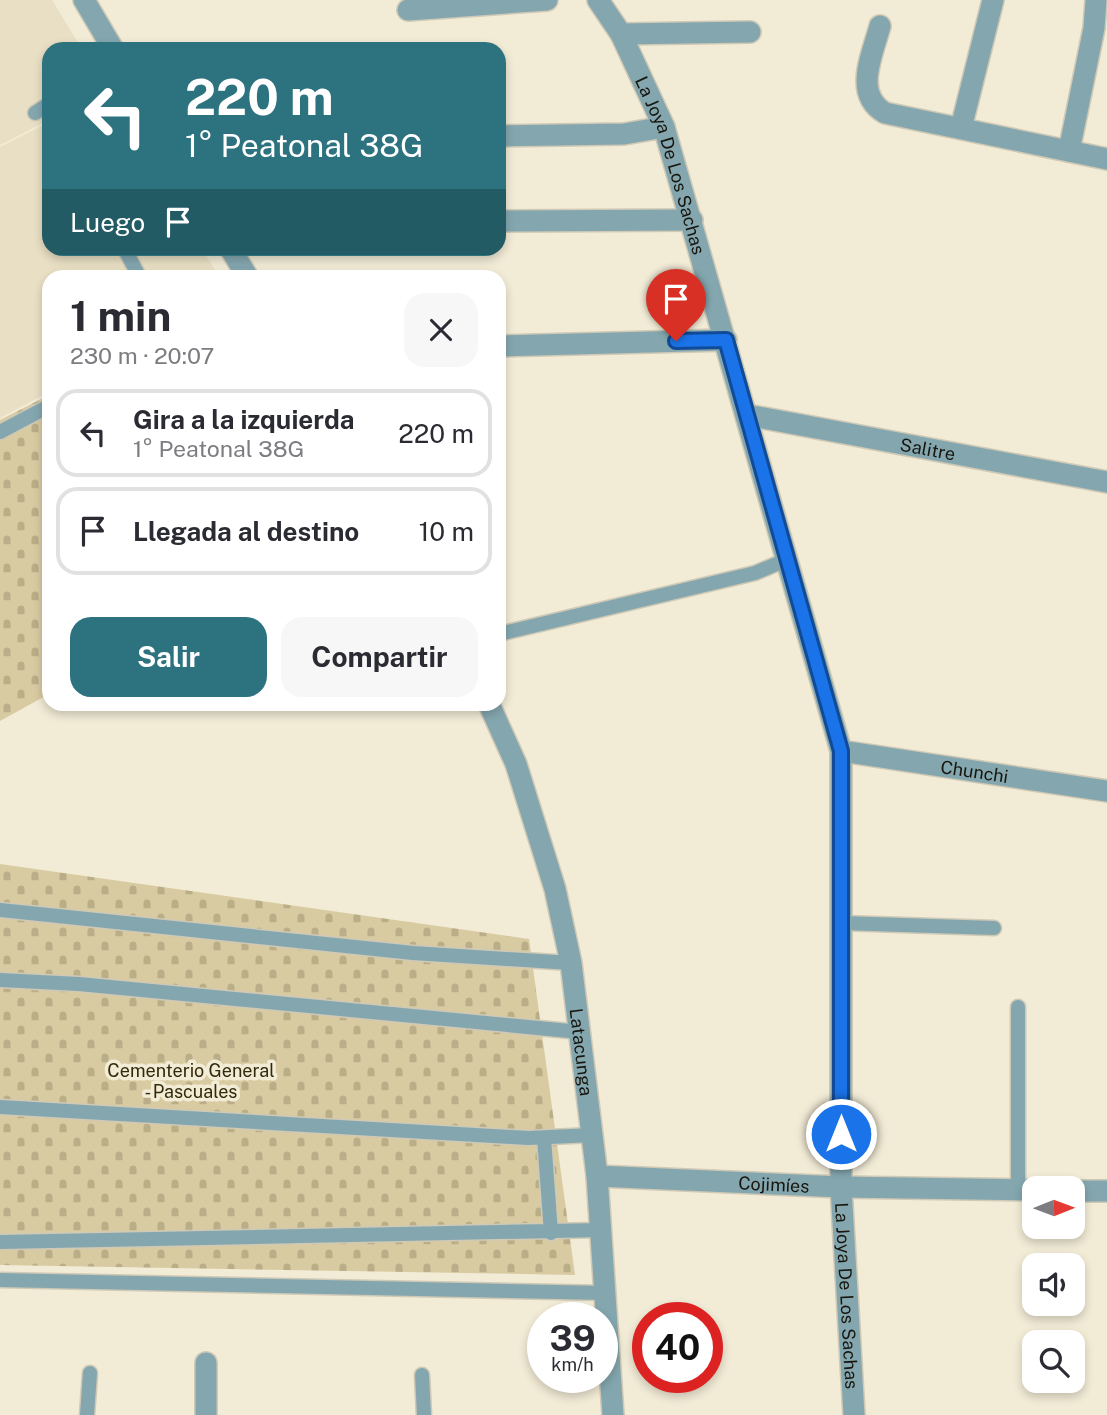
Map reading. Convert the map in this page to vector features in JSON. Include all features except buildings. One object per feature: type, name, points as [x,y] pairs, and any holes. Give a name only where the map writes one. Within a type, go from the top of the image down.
[{"type":"street","points":[[84,0],[109,42]]},
{"type":"street","points":[[408,10],[547,0]]},
{"type":"street","name":"La Joya De Los Sachas","points":[[598,0],[621,34],[664,127],[841,751],[841,1187],[854,1415]]},
{"type":"street","points":[[961,128],[993,0]]},
{"type":"street","points":[[1069,151],[1094,28],[1096,0]]},
{"type":"street","points":[[880,26],[867,79],[866,96],[874,107],[885,113],[1107,159]]},
{"type":"street","points":[[621,34],[750,32]]},
{"type":"street","points":[[506,136],[624,134],[664,127]]},
{"type":"street","points":[[506,220],[692,220]]},
{"type":"street","points":[[506,346],[726,340]]},
{"type":"street","name":"Salitre","points":[[747,415],[1107,482]]},
{"type":"street","name":"Latacunga","points":[[492,711],[516,764],[555,890],[571,963],[597,1175],[607,1293],[613,1415]]},
{"type":"street","name":"Chunchi","points":[[841,751],[1107,791]]},
{"type":"street","name":"Cojimíes","points":[[597,1175],[841,1187],[1022,1190]]},
{"type":"street","points":[[1085,1191],[1107,1191]]},
{"type":"street","points":[[205,1363],[206,1415]]},
{"type":"lane","points":[[35,113],[42,108]]},
{"type":"lane","points":[[0,432],[42,410]]},
{"type":"lane","points":[[506,632],[755,573],[788,559]]},
{"type":"lane","points":[[0,910],[413,953],[571,963]]},
{"type":"lane","points":[[842,923],[994,928]]},
{"type":"lane","points":[[0,980],[79,984],[580,1032]]},
{"type":"lane","points":[[1018,1007],[1025,1176]]},
{"type":"lane","points":[[0,1107],[544,1138],[593,1135]]},
{"type":"lane","points":[[544,1138],[551,1233]]},
{"type":"lane","points":[[0,1242],[602,1230]]},
{"type":"lane","points":[[0,1280],[607,1293]]},
{"type":"lane","points":[[86,1415],[90,1373]]},
{"type":"lane","points":[[422,1375],[424,1415]]},
{"type":"shaded area","points":[[0,0],[52,0],[78,42],[42,42],[42,124],[0,145]]},
{"type":"shaded area","points":[[42,126],[42,256],[206,256],[215,270],[42,270],[42,396],[0,418],[0,147]]},
{"type":"green space","points":[[42,399],[42,698],[0,721],[0,420]]},
{"type":"green space","name":"Cementerio General - Pascuales","points":[[0,864],[529,939],[575,1275],[0,1265]]},
{"type":"route","points":[[676,341],[726,340],[841,751],[841,1134]]}]
